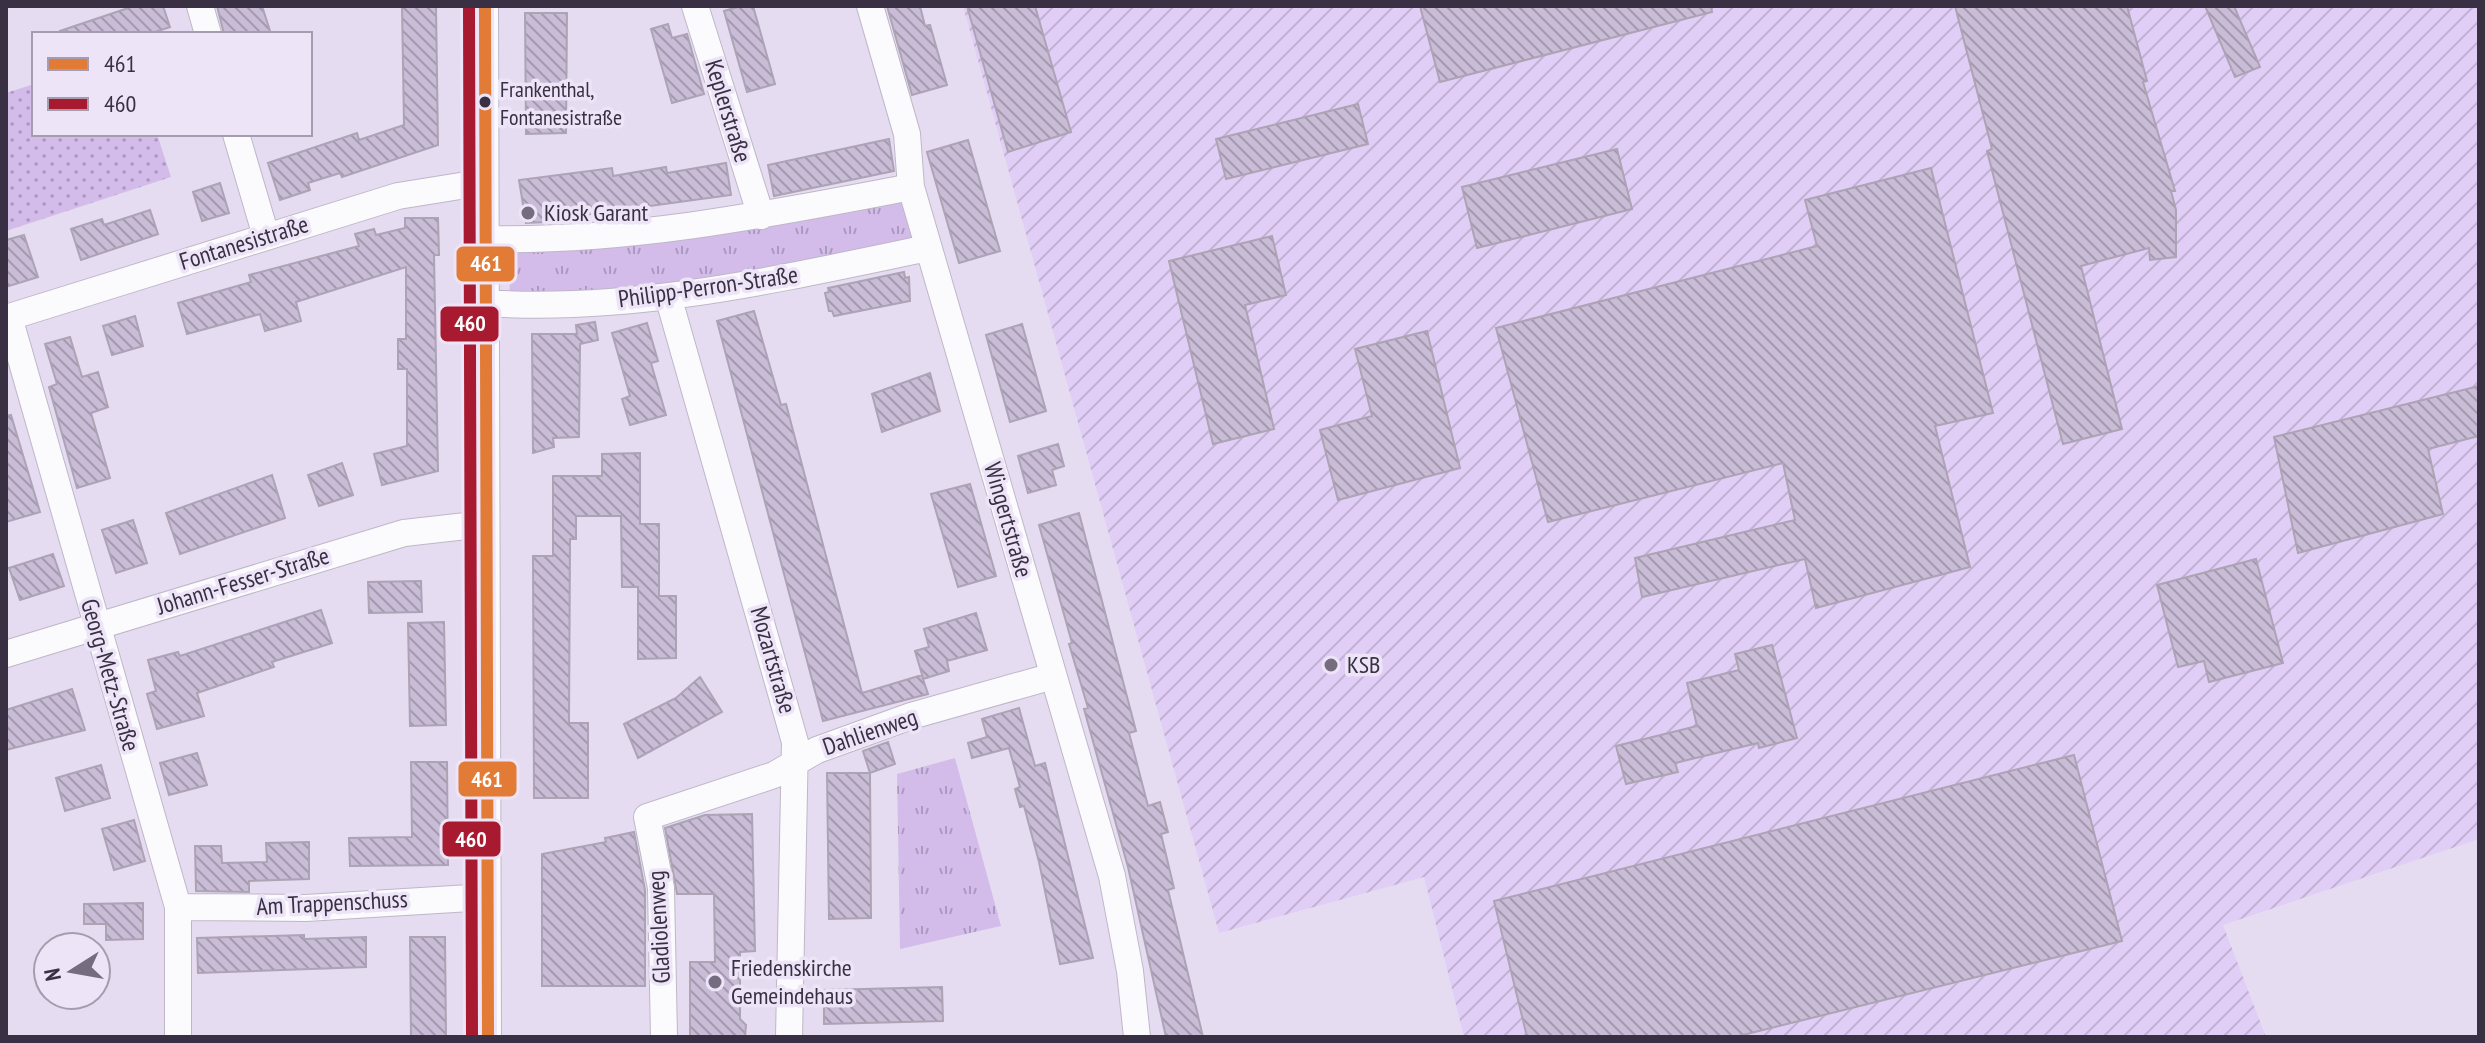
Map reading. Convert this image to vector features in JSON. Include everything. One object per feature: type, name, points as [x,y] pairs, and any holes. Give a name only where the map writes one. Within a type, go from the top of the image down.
[{"type":"street","points":[[200,6],[207,32]]},
{"type":"street","points":[[485,6],[484,524],[488,1037]]},
{"type":"street","name":"Keplerstraße","points":[[695,6],[761,216]]},
{"type":"street","name":"Wingertstraße","points":[[870,6],[907,134],[911,187],[1112,876],[1130,971],[1137,1037]]},
{"type":"street","points":[[237,136],[266,236]]},
{"type":"street","name":"Fontanesistraße","points":[[7,318],[398,196],[485,182]]},
{"type":"street","points":[[486,239],[597,238],[761,216],[911,187]]},
{"type":"street","name":"Philipp-Perron-Straße","points":[[486,303],[551,307],[668,296],[928,248]]},
{"type":"street","name":"Mozartstraße","points":[[668,296],[790,719],[795,765],[789,1037]]},
{"type":"street","name":"Georg-Metz-Straße","points":[[7,318],[178,907],[178,1037]]},
{"type":"street","name":"Johann-Fesser-Straße","points":[[6,654],[404,533],[484,524]]},
{"type":"street","name":"Dahlienweg","points":[[647,817],[709,799],[795,765],[817,750],[911,716],[1053,676]]},
{"type":"street","name":"Gladiolenweg","points":[[647,817],[661,888],[664,1037]]},
{"type":"street","name":"Am Trappenschuss","points":[[178,907],[306,908],[487,897]]},
{"type":"shaded area","points":[[963,6],[2479,6],[2479,839],[2223,925],[2266,1037],[1464,1037],[1424,877],[1219,933]]},
{"type":"green space","points":[[32,85],[32,136],[158,136],[171,177],[6,231],[6,93]]},
{"type":"green space","points":[[906,192],[920,245],[802,269],[510,301],[509,242]]},
{"type":"green space","points":[[955,758],[1001,926],[900,949],[897,774]]},
{"type":"building","points":[[134,6],[163,6],[170,27],[155,32],[60,31]]},
{"type":"building","points":[[217,6],[262,6],[270,32],[224,32]]},
{"type":"building","points":[[402,6],[436,6],[438,145],[342,177],[340,173],[308,183],[310,190],[280,200],[268,163],[357,133],[359,140],[404,125]]},
{"type":"building","points":[[753,6],[775,84],[747,92],[724,11]]},
{"type":"building","points":[[887,6],[920,6],[925,26],[930,25],[947,85],[912,95]]},
{"type":"building","points":[[967,6],[1035,6],[1071,132],[1008,152]]},
{"type":"building","points":[[1420,6],[1711,6],[1712,12],[1440,82]]},
{"type":"building","points":[[1955,6],[2127,6],[2147,81],[2143,82],[2175,191],[2171,191],[2176,210],[2176,257],[2150,260],[2149,248],[2081,266],[2122,429],[2063,444],[1987,151],[1992,149]]},
{"type":"building","points":[[2205,6],[2234,6],[2260,67],[2235,77]]},
{"type":"building","points":[[525,13],[567,13],[566,133],[526,134]]},
{"type":"building","points":[[668,24],[672,38],[687,34],[704,94],[672,103],[651,29]]},
{"type":"building","points":[[1358,104],[1368,144],[1226,179],[1216,139]]},
{"type":"building","points":[[889,139],[894,171],[774,196],[768,165]]},
{"type":"building","points":[[968,140],[1000,251],[959,263],[927,152]]},
{"type":"building","points":[[1617,149],[1632,209],[1477,248],[1462,187]]},
{"type":"building","points":[[726,163],[731,195],[569,217],[570,221],[526,223],[519,180],[612,168],[613,176],[666,167],[667,173]]},
{"type":"building","points":[[1931,168],[1993,413],[1935,426],[1970,567],[1816,608],[1805,559],[1642,597],[1635,558],[1795,520],[1783,463],[1548,522],[1496,328],[1817,246],[1805,200]]},
{"type":"building","points":[[220,183],[229,213],[202,221],[193,192]]},
{"type":"building","points":[[150,210],[158,234],[81,260],[71,229],[102,219],[104,225]]},
{"type":"building","points":[[405,218],[438,218],[439,255],[434,255],[438,471],[382,485],[374,454],[407,446],[407,369],[398,369],[398,339],[406,339],[406,267],[296,302],[301,321],[265,331],[260,314],[187,334],[178,303],[251,282],[249,275],[359,246],[355,234],[374,229],[376,235],[405,228]]},
{"type":"building","points":[[24,235],[38,277],[6,287],[6,240]]},
{"type":"building","points":[[1272,236],[1286,295],[1245,305],[1274,429],[1213,444],[1169,261]]},
{"type":"building","points":[[904,272],[905,278],[909,277],[910,301],[834,316],[829,311],[825,293],[829,292],[828,288]]},
{"type":"building","points":[[754,311],[781,405],[786,404],[862,693],[922,675],[923,678],[915,651],[929,647],[924,629],[976,613],[987,650],[947,661],[949,671],[923,679],[928,694],[823,721],[717,321]]},
{"type":"building","points":[[135,316],[143,346],[112,355],[103,326]]},
{"type":"building","points":[[595,322],[598,340],[580,344],[579,437],[553,438],[554,447],[533,453],[532,334],[577,334],[576,325]]},
{"type":"building","points":[[647,323],[658,361],[651,363],[666,415],[630,425],[622,399],[630,396],[612,333]]},
{"type":"building","points":[[1022,324],[1046,411],[1010,422],[986,335]]},
{"type":"building","points":[[1427,331],[1460,468],[1338,500],[1320,430],[1372,416],[1355,349]]},
{"type":"building","points":[[70,337],[82,377],[98,372],[108,407],[91,413],[110,478],[77,488],[49,387],[57,384],[45,344]]},
{"type":"building","points":[[930,373],[940,411],[882,432],[872,394]]},
{"type":"building","points":[[2479,386],[2479,436],[2428,449],[2443,514],[2298,553],[2274,437]]},
{"type":"building","points":[[11,415],[40,512],[6,522],[6,416]]},
{"type":"building","points":[[1058,444],[1064,466],[1052,470],[1056,485],[1028,493],[1018,456]]},
{"type":"building","points":[[640,453],[640,524],[659,524],[659,596],[676,596],[676,658],[638,659],[638,587],[622,587],[621,516],[576,516],[576,539],[570,539],[569,723],[588,723],[588,798],[534,798],[533,556],[553,556],[553,476],[602,476],[602,454]]},
{"type":"building","points":[[342,463],[353,495],[319,506],[308,475]]},
{"type":"building","points":[[272,475],[285,518],[180,554],[166,513]]},
{"type":"building","points":[[970,484],[996,576],[958,587],[931,494]]},
{"type":"building","points":[[1079,513],[1136,731],[1129,733],[1148,806],[1160,802],[1168,832],[1161,834],[1174,888],[1168,890],[1203,1037],[1166,1037],[1128,867],[1084,709],[1088,708],[1039,525]]},
{"type":"building","points":[[133,520],[147,563],[116,573],[102,530]]},
{"type":"building","points":[[53,554],[64,586],[20,600],[9,568]]},
{"type":"building","points":[[2256,559],[2283,663],[2209,682],[2204,661],[2178,667],[2157,585]]},
{"type":"building","points":[[421,581],[422,612],[369,613],[368,582]]},
{"type":"building","points":[[321,610],[332,643],[272,662],[274,667],[197,693],[204,716],[157,729],[147,694],[156,691],[148,660],[178,652],[180,656]]},
{"type":"building","points":[[444,622],[446,725],[410,726],[408,623]]},
{"type":"building","points":[[1772,645],[1797,738],[1759,748],[1758,743],[1675,763],[1678,772],[1626,784],[1616,746],[1697,726],[1687,683],[1739,670],[1735,654]]},
{"type":"building","points":[[700,677],[722,712],[638,758],[624,724],[676,698]]},
{"type":"building","points":[[72,689],[85,730],[6,750],[6,710]]},
{"type":"building","points":[[1019,708],[1035,766],[1045,763],[1093,958],[1060,964],[1039,862],[1024,806],[1020,807],[1015,789],[1020,787],[1009,748],[972,758],[968,743],[987,737],[982,719]]},
{"type":"building","points":[[888,742],[895,764],[870,773],[863,751]]},
{"type":"building","points":[[197,753],[207,785],[169,795],[160,763]]},
{"type":"building","points":[[2074,755],[2122,941],[1735,1037],[1527,1037],[1494,901]]},
{"type":"building","points":[[411,762],[447,762],[448,865],[350,866],[349,838],[412,837]]},
{"type":"building","points":[[101,765],[110,798],[65,811],[56,778]]},
{"type":"building","points":[[827,773],[870,773],[871,918],[829,919]]},
{"type":"building","points":[[752,814],[755,951],[740,952],[740,1019],[746,1025],[745,1037],[690,1037],[690,962],[715,962],[714,894],[677,894],[665,828],[705,815]]},
{"type":"building","points":[[134,820],[145,861],[114,870],[102,829]]},
{"type":"building","points":[[634,832],[645,890],[645,986],[542,986],[542,854],[606,842],[605,838]]},
{"type":"building","points":[[309,842],[309,879],[249,881],[249,892],[196,891],[195,846],[221,846],[222,863],[267,862],[266,843]]},
{"type":"building","points":[[143,903],[143,939],[112,940],[112,931],[106,931],[106,924],[84,924],[84,904]]},
{"type":"building","points":[[304,935],[304,939],[366,937],[366,967],[198,973],[197,938]]},
{"type":"building","points":[[410,937],[445,937],[446,1037],[411,1037]]},
{"type":"building","points":[[942,987],[943,1021],[824,1024],[824,990]]},
{"type":"transit line","name":"460","points":[[469,6],[472,1037]]},
{"type":"transit line","name":"461","points":[[485,6],[488,1037]]},
{"type":"place","name":"Frankenthal, Fontanesistraße","points":[[485,102]]},
{"type":"place","name":"Kiosk Garant","points":[[528,213]]},
{"type":"place","name":"KSB","points":[[1331,665]]},
{"type":"place","name":"Friedenskirche Gemeindehaus","points":[[715,982]]}]
